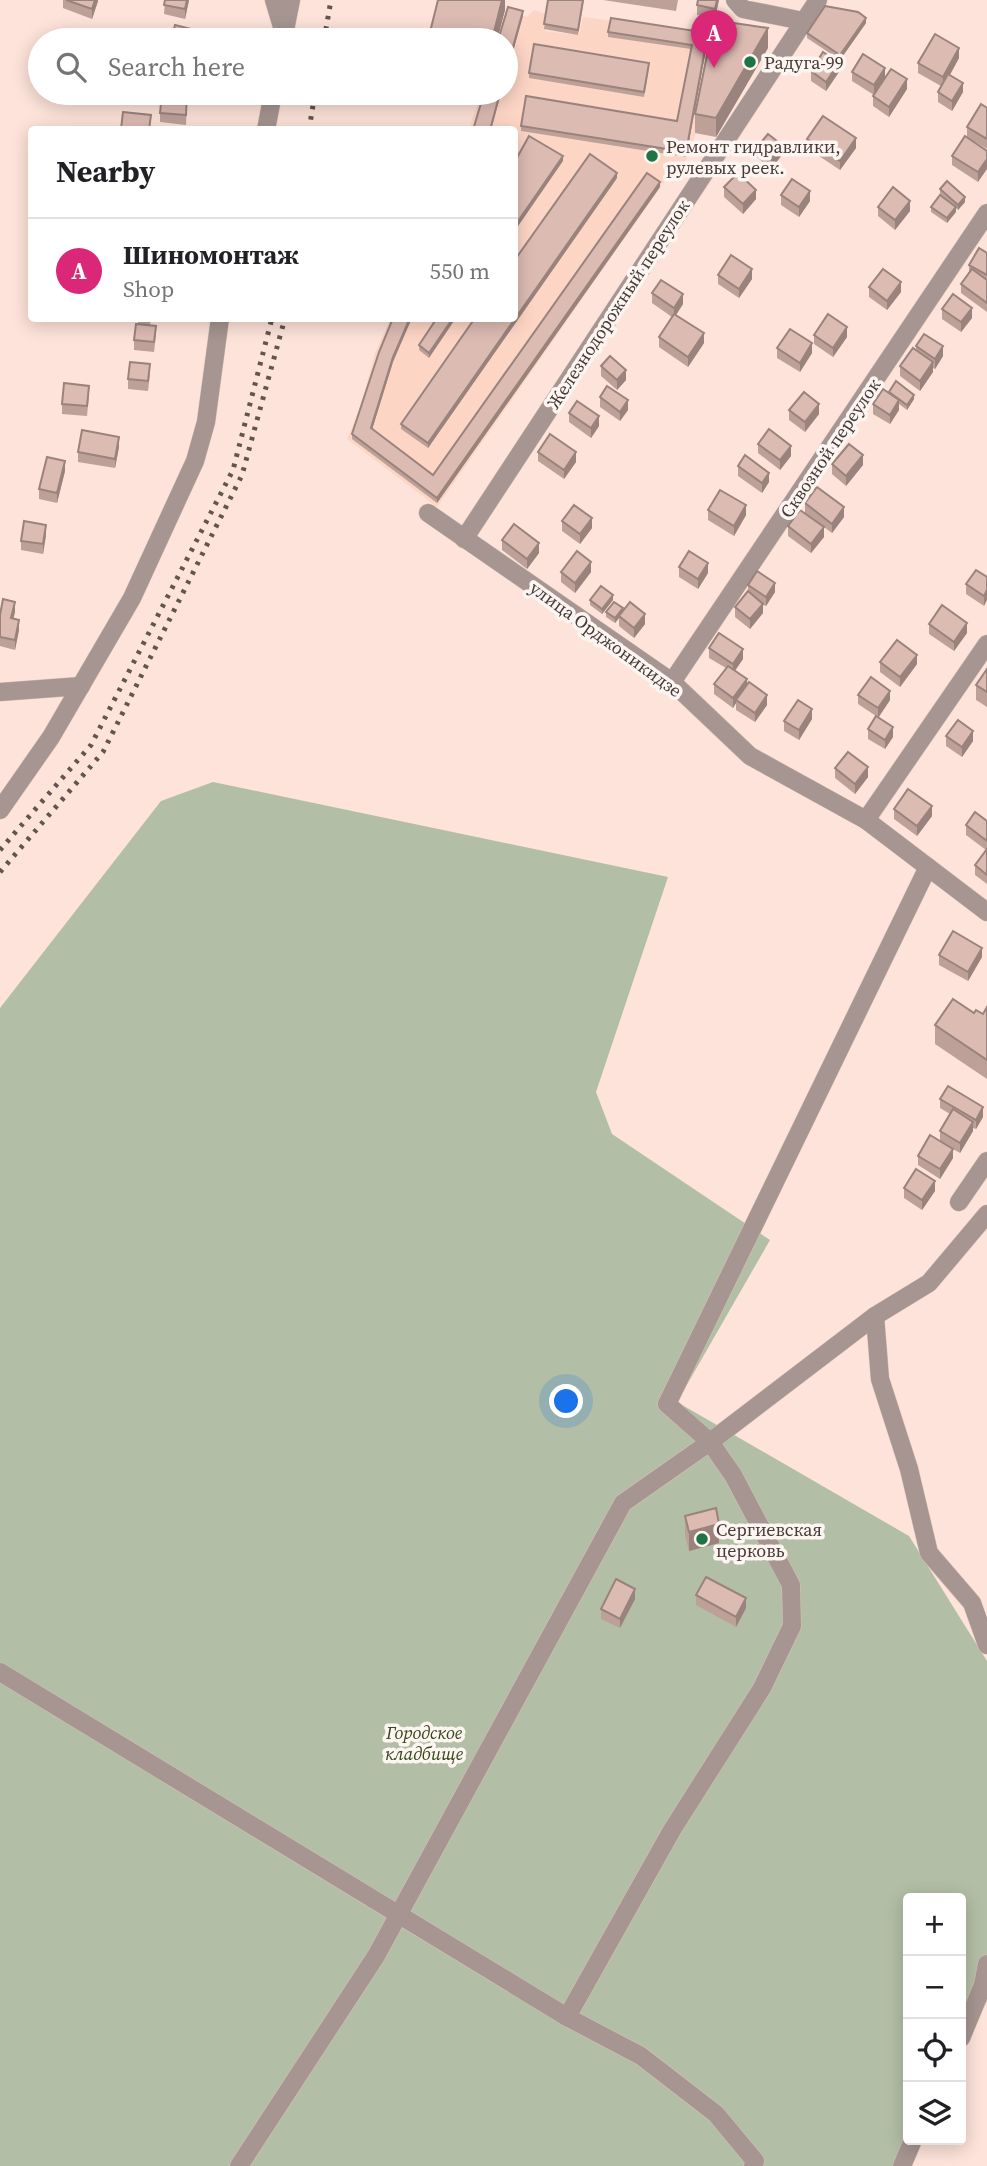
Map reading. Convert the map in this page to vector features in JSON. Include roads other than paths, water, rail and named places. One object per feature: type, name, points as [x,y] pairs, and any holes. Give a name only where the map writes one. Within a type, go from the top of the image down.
[{"type":"street","points":[[274,0],[281,28]]},
{"type":"street","points":[[285,28],[291,0]]},
{"type":"street","points":[[735,0],[743,9],[803,21]]},
{"type":"street","name":"Железнодорожный переулок","points":[[464,539],[818,0]]},
{"type":"street","points":[[266,126],[270,105]]},
{"type":"street","name":"Сквозной переулок","points":[[672,682],[987,213]]},
{"type":"street","points":[[0,810],[51,737],[132,598],[195,461],[206,422],[219,322]]},
{"type":"street","name":"улица Орджоникидзе","points":[[428,513],[672,682],[750,756],[866,821],[987,912]]},
{"type":"street","points":[[866,821],[987,644]]},
{"type":"street","points":[[0,692],[81,686]]},
{"type":"street","points":[[567,2017],[672,1830],[762,1688],[792,1626],[790,1585],[733,1475],[710,1442],[667,1404],[928,867]]},
{"type":"street","points":[[959,1202],[987,1161]]},
{"type":"street","points":[[239,2166],[376,1956],[623,1503],[710,1442],[875,1316],[929,1283],[987,1214]]},
{"type":"street","points":[[875,1316],[880,1379],[909,1469],[929,1553],[972,1603],[987,1645]]},
{"type":"street","points":[[0,1672],[567,2017],[641,2056],[716,2114],[755,2161],[753,2166]]},
{"type":"street","points":[[966,2026],[983,1986],[987,1964]]},
{"type":"street","points":[[902,2166],[911,2145]]},
{"type":"railway","points":[[326,28],[331,0]]},
{"type":"railway","points":[[310,126],[313,105]]},
{"type":"railway","points":[[0,850],[91,745],[233,470],[271,322]]},
{"type":"railway","points":[[0,872],[103,752],[242,475],[284,322]]},
{"type":"place","name":"Радуга-99","points":[[750,62]]},
{"type":"place","name":"Шиномонтаж","points":[[714,68]]},
{"type":"place","name":"Ремонт гидравлики, рулевых реек.","points":[[652,156]]},
{"type":"place","name":"Сергиевская церковь","points":[[702,1539]]},
{"type":"park label","name":"Городское кладбище","points":[[424,1742]]}]
